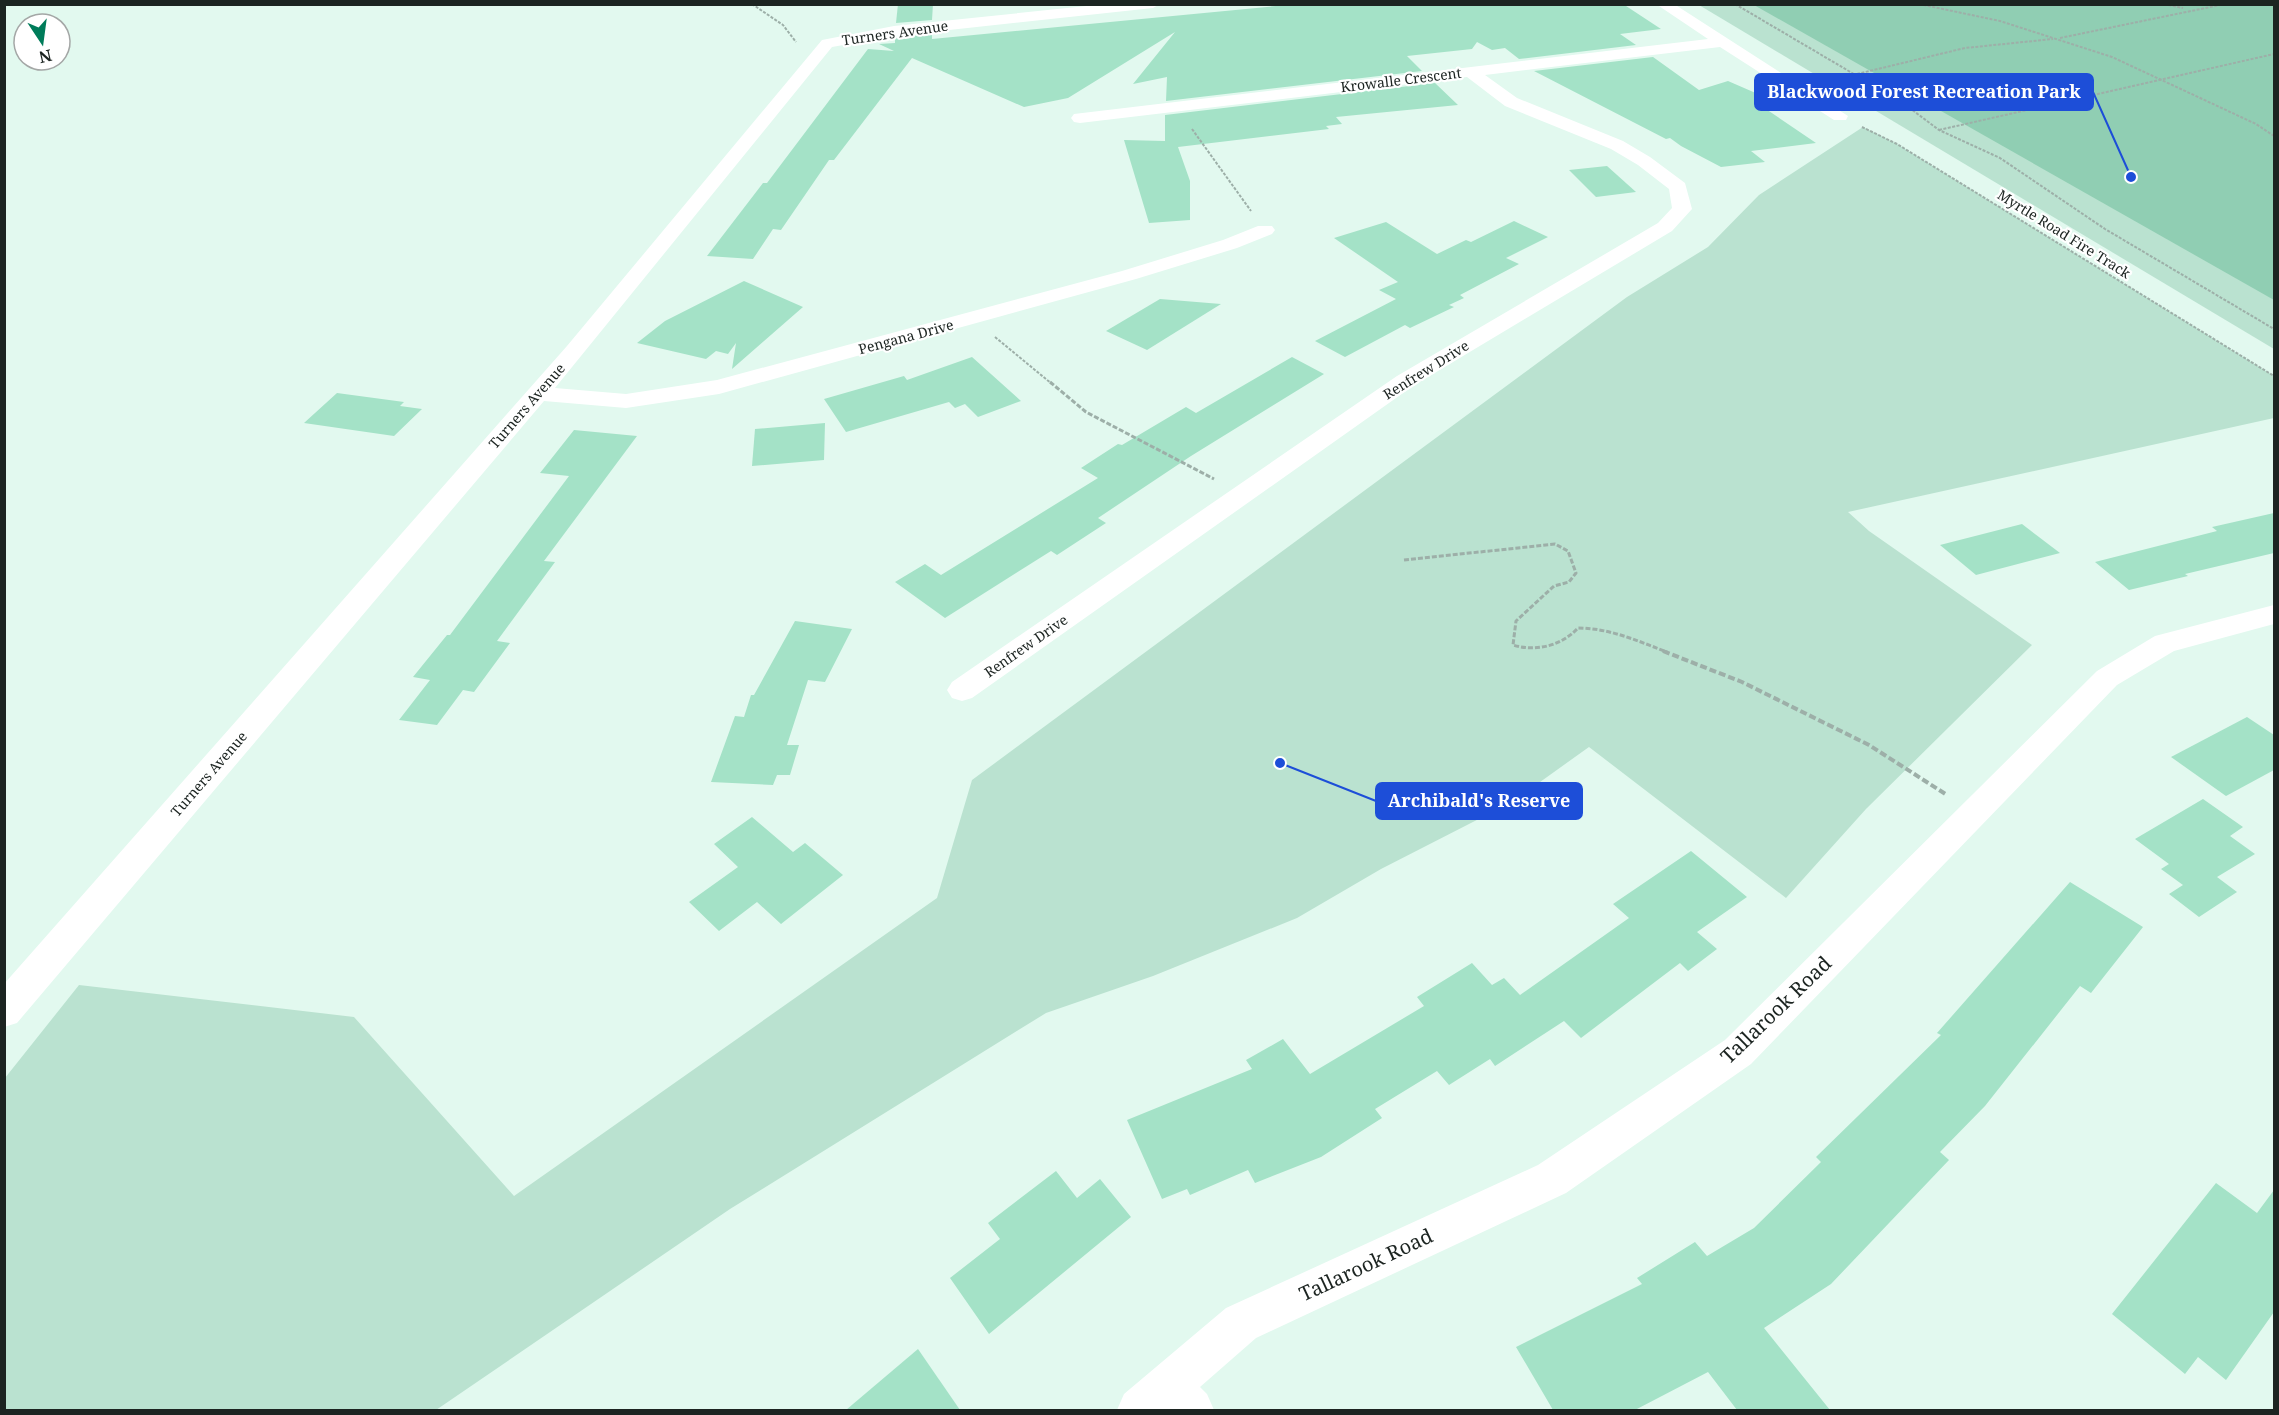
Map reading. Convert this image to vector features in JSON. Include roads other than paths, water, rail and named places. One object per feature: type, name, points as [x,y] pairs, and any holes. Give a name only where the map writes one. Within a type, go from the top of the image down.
[{"type":"street","name":"Turners Avenue","points":[[4,1011],[538,394],[755,134],[827,43],[872,35],[1153,4]]},
{"type":"street","points":[[1663,4],[1840,116]]},
{"type":"street","name":"Krowalle Crescent","points":[[1080,118],[1723,42]]},
{"type":"street","name":"Renfrew Drive","points":[[962,690],[1405,381],[1665,227],[1682,209],[1678,186],[1644,161],[1617,145],[1511,102],[1471,72]]},
{"type":"street","name":"Pengana Drive","points":[[538,394],[627,400],[719,387],[1140,272],[1230,244],[1265,230]]},
{"type":"street","name":"Tallarook Road","points":[[1166,1402],[1241,1323],[1552,1179],[1738,1052],[2107,678],[2165,643],[2274,615]]},
{"type":"place","name":"Blackwood Forest Recreation Park","points":[[2131,177]]},
{"type":"place","name":"Archibald's Reserve","points":[[1280,763]]}]
